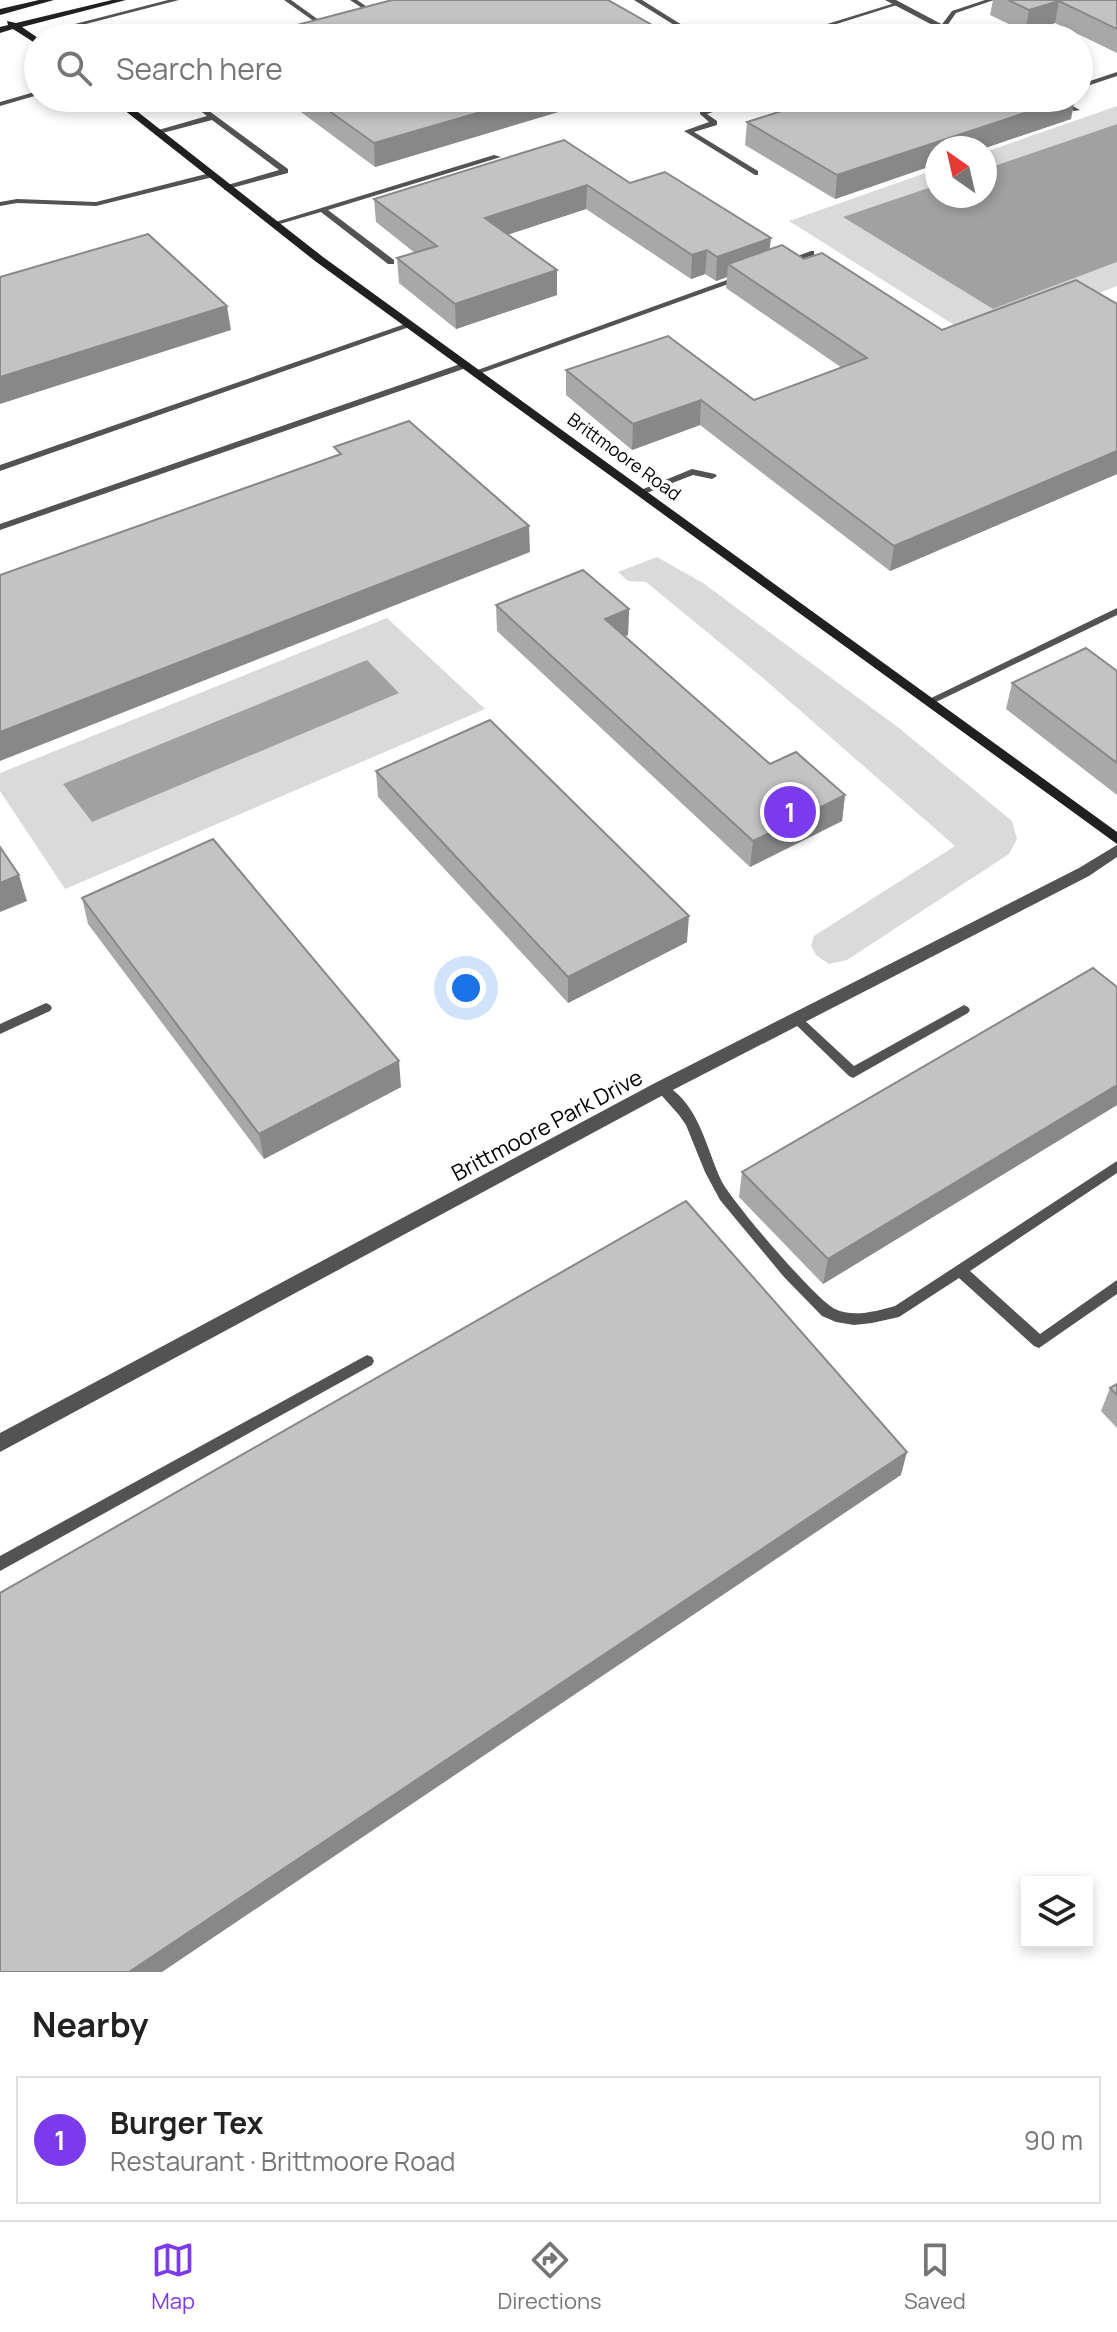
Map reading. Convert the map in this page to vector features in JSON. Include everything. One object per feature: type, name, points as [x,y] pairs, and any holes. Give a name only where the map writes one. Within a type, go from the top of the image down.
[{"type":"main road","points":[[0,14],[50,0]]},
{"type":"main road","points":[[0,30],[122,0]]},
{"type":"main road","points":[[0,14],[24,33]]},
{"type":"main road","name":"Brittmoore Road","points":[[132,112],[273,224],[1117,839]]},
{"type":"street","points":[[893,2],[927,24]]},
{"type":"street","name":"Brittmoore Park Drive","points":[[0,1443],[661,1088],[1084,872],[1117,850]]},
{"type":"lane","points":[[78,24],[176,0]]},
{"type":"lane","points":[[287,0],[322,24]]},
{"type":"lane","points":[[353,0],[376,15]]},
{"type":"lane","points":[[637,0],[677,24]]},
{"type":"lane","points":[[949,24],[954,12],[991,0]]},
{"type":"lane","points":[[827,24],[893,2]]},
{"type":"lane","points":[[1093,82],[1117,74]]},
{"type":"lane","points":[[0,104],[24,97]]},
{"type":"lane","points":[[206,112],[285,171],[227,188]]},
{"type":"lane","points":[[705,112],[702,113],[714,123],[688,131],[755,173]]},
{"type":"lane","points":[[158,133],[213,117]]},
{"type":"lane","points":[[273,224],[497,157]]},
{"type":"lane","points":[[0,204],[17,201],[96,204],[210,175]]},
{"type":"lane","points":[[322,209],[391,262]]},
{"type":"lane","points":[[781,263],[811,253]]},
{"type":"lane","points":[[0,527],[752,274]]},
{"type":"lane","points":[[0,468],[411,325]]},
{"type":"lane","points":[[641,492],[692,472],[712,476]]},
{"type":"lane","points":[[930,701],[1117,611]]},
{"type":"lane","points":[[0,1029],[46,1008]]},
{"type":"lane","points":[[796,1019],[853,1073],[964,1010]]},
{"type":"lane","points":[[661,1088],[681,1105],[700,1136],[719,1188],[827,1312],[858,1321],[899,1311],[1117,1166]]},
{"type":"lane","points":[[961,1271],[1039,1342],[1117,1286]]},
{"type":"lane","points":[[0,1564],[367,1361]]},
{"type":"shaded area","points":[[1117,106],[1117,124],[997,165],[997,148]]},
{"type":"shaded area","points":[[1117,124],[1117,262],[993,309],[843,217],[925,189],[925,208],[997,208],[997,165]]},
{"type":"shaded area","points":[[925,173],[925,189],[845,217],[993,309],[1117,262],[1117,286],[978,340],[789,221]]},
{"type":"shaded area","points":[[657,557],[703,583],[899,728],[1012,821],[1017,839],[1009,854],[847,960],[829,964],[816,955],[811,946],[814,936],[955,846],[763,678],[646,582],[628,581],[618,572]]},
{"type":"shaded area","points":[[387,618],[485,709],[65,889],[0,791],[0,773]]},
{"type":"shaded area","points":[[367,660],[399,693],[92,822],[63,784]]},
{"type":"building","points":[[392,0],[608,0],[650,24],[300,24]]},
{"type":"building","points":[[1008,0],[1117,0],[1117,29],[1059,1],[1029,10]]},
{"type":"building","points":[[331,112],[481,112],[374,143]]},
{"type":"building","points":[[779,112],[1028,112],[955,136],[925,136],[925,146],[837,175],[747,122]]},
{"type":"building","points":[[564,140],[630,183],[665,172],[771,238],[717,257],[707,250],[692,255],[587,185],[485,218],[557,270],[455,304],[397,258],[437,246],[374,199]]},
{"type":"building","points":[[148,234],[227,306],[0,377],[0,277]]},
{"type":"building","points":[[782,245],[804,259],[822,253],[942,330],[1076,280],[1117,304],[1117,451],[894,546],[701,400],[633,424],[566,370],[668,336],[754,400],[867,358],[728,264]]},
{"type":"building","points":[[409,421],[529,526],[0,732],[0,575],[341,454],[334,447]]},
{"type":"building","points":[[583,570],[629,609],[605,619],[770,764],[796,752],[845,795],[753,841],[496,605]]},
{"type":"building","points":[[1086,648],[1117,671],[1117,763],[1012,683]]},
{"type":"building","points":[[490,720],[689,916],[568,977],[376,771]]},
{"type":"building","points":[[213,839],[399,1061],[259,1134],[82,898]]},
{"type":"building","points":[[0,847],[19,875],[0,883]]},
{"type":"building","points":[[1093,968],[1117,987],[1117,1085],[828,1259],[742,1172]]},
{"type":"building","points":[[686,1201],[907,1452],[129,1972],[0,1972],[0,1593]]},
{"type":"place","name":"Burger Tex","points":[[790,812]]}]
